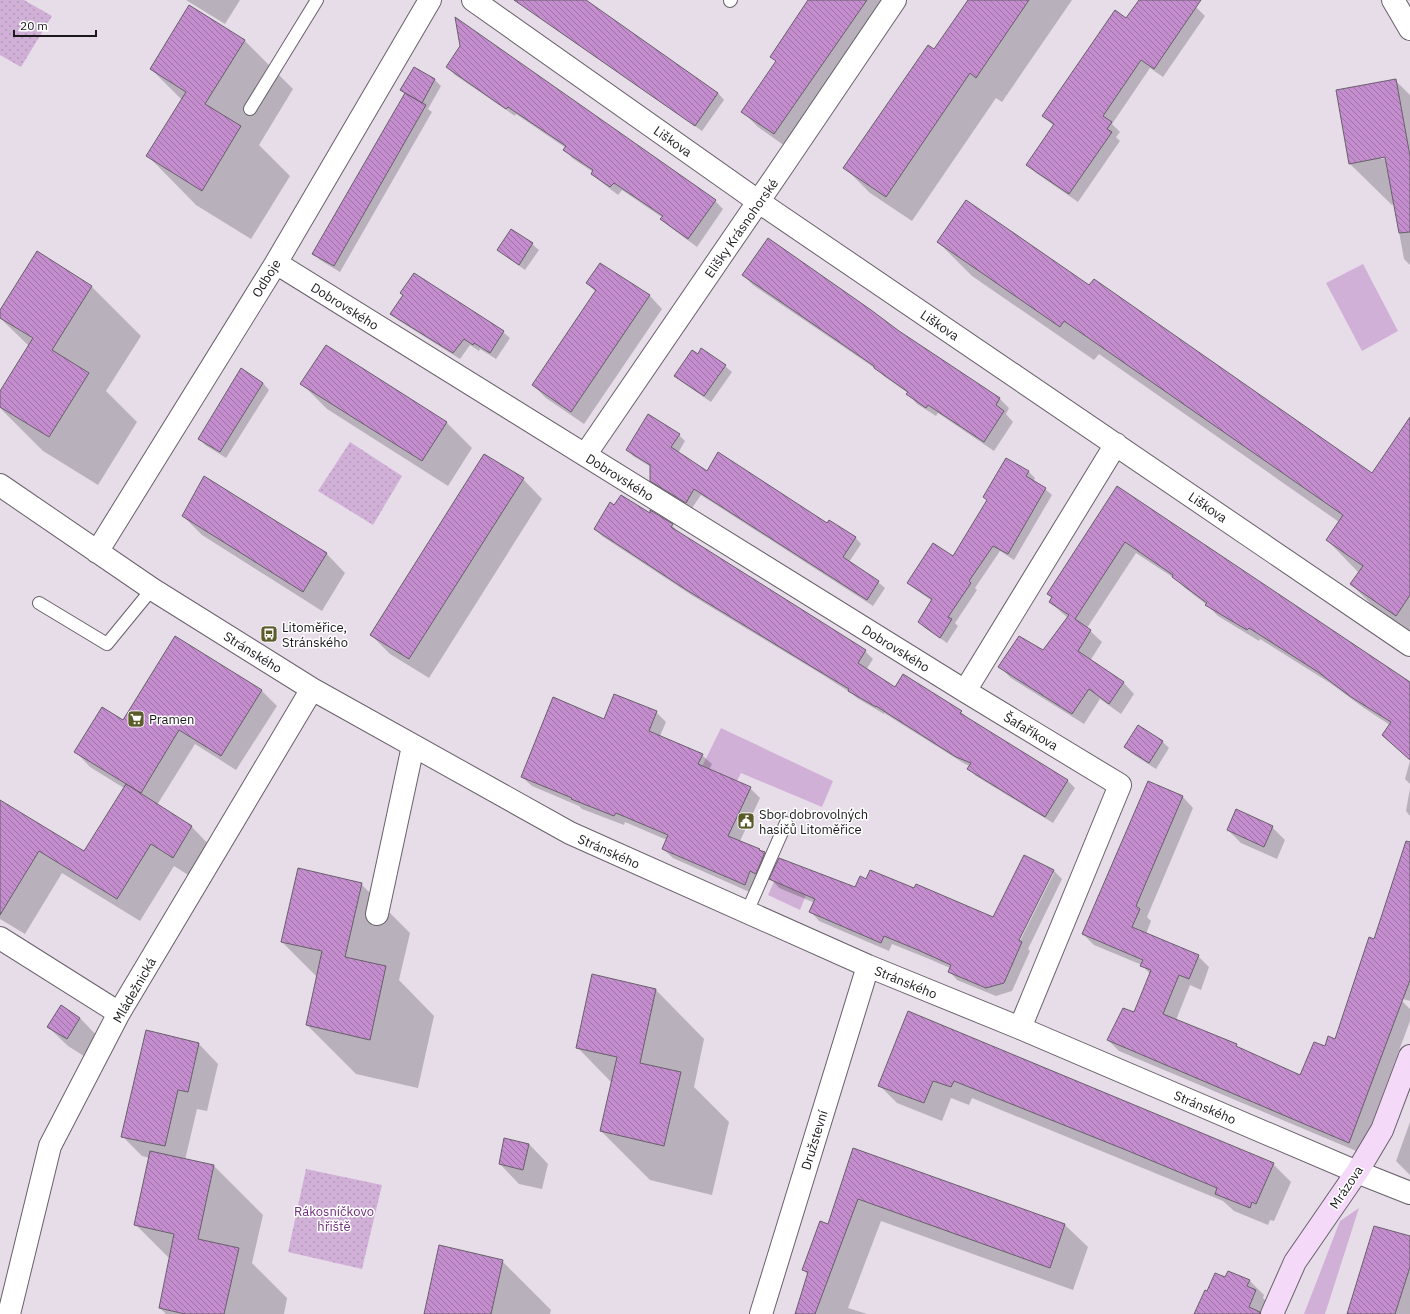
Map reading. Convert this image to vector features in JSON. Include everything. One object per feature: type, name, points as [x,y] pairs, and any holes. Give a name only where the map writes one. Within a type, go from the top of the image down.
[{"type":"main road","name":"Mrázova","points":[[1272,1314],[1295,1262],[1357,1172],[1382,1130],[1410,1056]]},
{"type":"street","name":"Odboje","points":[[97,552],[276,263],[430,0]]},
{"type":"street","name":"Liškova","points":[[473,0],[759,202],[1410,645]]},
{"type":"street","name":"Elišky Krásnohorské","points":[[584,455],[759,202],[895,0]]},
{"type":"street","points":[[1393,0],[1410,29]]},
{"type":"street","name":"Dobrovského","points":[[276,263],[965,691]]},
{"type":"street","points":[[965,691],[1116,444]]},
{"type":"street","name":"Stránského","points":[[0,485],[152,589],[312,689],[570,834],[868,966],[1020,1028],[1357,1172],[1410,1193]]},
{"type":"street","name":"Mládežnická","points":[[9,1314],[50,1146],[119,1013],[312,689]]},
{"type":"street","name":"Šafaříkova","points":[[965,691],[1120,785],[1020,1028]]},
{"type":"street","points":[[377,914],[413,746]]},
{"type":"street","points":[[0,938],[119,1013]]},
{"type":"street","name":"Družstevní","points":[[761,1314],[868,966]]},
{"type":"lane","points":[[250,108],[317,0]]},
{"type":"lane","points":[[39,603],[106,644],[152,589]]},
{"type":"lane","points":[[747,912],[786,823]]},
{"type":"green space","points":[[0,0],[24,0],[52,16],[21,67],[0,55]]},
{"type":"green space","points":[[1363,264],[1398,331],[1362,351],[1326,283]]},
{"type":"green space","points":[[350,442],[402,476],[373,525],[318,491]]},
{"type":"green space","points":[[721,728],[833,781],[822,807],[741,773],[737,781],[679,813]]},
{"type":"green space","points":[[782,864],[788,866],[781,884],[806,895],[800,910],[768,895]]},
{"type":"green space","name":"Rákosníčkovo hřiště","points":[[306,1169],[382,1185],[362,1269],[288,1252]]},
{"type":"green space","points":[[1359,1208],[1325,1314],[1304,1314],[1340,1221]]},
{"type":"building","points":[[514,0],[586,0],[718,93],[695,126]]},
{"type":"building","points":[[808,0],[867,0],[774,134],[741,112],[776,61],[770,57]]},
{"type":"building","points":[[968,0],[1029,0],[976,78],[970,73],[886,197],[843,168],[928,45],[934,49]]},
{"type":"building","points":[[1139,0],[1201,0],[1154,69],[1141,60],[1103,116],[1112,122],[1107,129],[1112,132],[1069,194],[1026,165],[1054,124],[1042,116],[1115,10],[1126,18]]},
{"type":"building","points":[[189,5],[245,40],[205,104],[241,126],[202,191],[146,156],[186,92],[150,69]]},
{"type":"building","points":[[455,17],[716,200],[688,239],[660,219],[663,216],[614,183],[610,187],[591,174],[593,170],[563,150],[566,146],[508,107],[506,109],[446,67],[460,46]]},
{"type":"building","points":[[414,67],[435,79],[422,103],[400,90]]},
{"type":"building","points":[[1396,79],[1410,156],[1410,232],[1399,233],[1385,157],[1349,164],[1336,90]]},
{"type":"building","points":[[405,93],[426,105],[334,266],[312,254]]},
{"type":"building","points":[[966,200],[1089,285],[1094,279],[1372,473],[1410,417],[1410,595],[1396,616],[1350,584],[1363,566],[1326,540],[1343,515],[1064,321],[1060,327],[937,242]]},
{"type":"building","points":[[511,229],[533,243],[519,265],[497,250]]},
{"type":"building","points":[[768,238],[899,331],[1000,398],[996,405],[1004,411],[984,442],[928,405],[926,408],[906,394],[908,392],[874,368],[874,366],[742,275]]},
{"type":"building","points":[[37,251],[92,286],[52,350],[89,373],[49,437],[0,407],[0,391],[33,338],[0,318],[0,310]]},
{"type":"building","points":[[600,263],[650,295],[571,412],[532,385],[596,290],[586,283]]},
{"type":"building","points":[[414,273],[504,331],[490,353],[474,343],[473,345],[464,339],[453,353],[390,314],[403,295],[400,293]]},
{"type":"building","points":[[326,345],[447,422],[422,461],[300,384]]},
{"type":"building","points":[[701,348],[726,365],[704,396],[674,376],[692,350],[698,354]]},
{"type":"building","points":[[241,368],[263,383],[220,452],[198,439]]},
{"type":"building","points":[[648,414],[680,434],[671,447],[707,471],[718,452],[827,523],[829,520],[856,537],[843,557],[879,581],[867,600],[694,489],[686,503],[650,481],[650,465],[626,450]]},
{"type":"building","points":[[484,454],[524,478],[409,659],[370,635]]},
{"type":"building","points":[[1006,458],[1029,471],[1026,476],[1046,488],[1008,554],[993,546],[969,581],[971,583],[948,617],[952,619],[940,638],[918,622],[932,599],[907,583],[933,543],[953,556],[987,500],[983,497]]},
{"type":"building","points":[[204,476],[327,553],[303,592],[182,516]]},
{"type":"building","points":[[1117,486],[1410,682],[1410,760],[1382,735],[1391,722],[1351,697],[1318,672],[1249,628],[1247,630],[1205,605],[1207,603],[1172,577],[1173,575],[1125,542],[1075,619],[1091,630],[1078,651],[1124,682],[1109,704],[1089,689],[1072,714],[998,667],[1019,636],[1043,650],[1069,615],[1049,602],[1052,597],[1047,594]]},
{"type":"building","points":[[621,495],[650,513],[650,510],[673,524],[671,527],[866,650],[858,663],[895,687],[903,674],[962,711],[960,713],[1068,780],[1045,817],[967,769],[971,763],[956,757],[876,706],[848,691],[849,689],[685,589],[594,529],[610,502],[614,505]]},
{"type":"building","points":[[175,636],[262,690],[221,756],[179,730],[141,793],[74,752],[102,707],[123,720]]},
{"type":"building","points":[[614,694],[657,711],[649,731],[703,754],[698,764],[751,787],[728,836],[765,852],[756,874],[750,871],[745,885],[662,849],[668,835],[616,813],[614,816],[521,777],[553,697],[604,719]]},
{"type":"building","points":[[1138,725],[1163,741],[1149,763],[1124,747]]},
{"type":"building","points":[[1148,781],[1183,796],[1136,906],[1140,909],[1132,927],[1199,955],[1189,979],[1179,975],[1163,1014],[1237,1044],[1236,1046],[1300,1075],[1314,1042],[1325,1046],[1328,1036],[1335,1039],[1369,937],[1374,939],[1406,841],[1410,842],[1410,980],[1349,1143],[1107,1040],[1123,1008],[1134,1012],[1151,970],[1140,966],[1143,960],[1082,934]]},
{"type":"building","points":[[126,784],[192,826],[173,858],[151,844],[117,899],[39,851],[0,915],[0,800],[84,851]]},
{"type":"building","points":[[1236,809],[1273,826],[1264,847],[1227,830]]},
{"type":"building","points":[[1024,855],[1054,870],[1019,940],[1022,942],[1004,983],[986,988],[948,972],[951,965],[918,950],[884,936],[881,943],[809,912],[815,899],[769,879],[779,858],[855,887],[860,876],[866,879],[870,870],[914,888],[916,884],[993,917]]},
{"type":"building","points":[[298,868],[362,883],[345,957],[386,966],[370,1040],[306,1025],[322,951],[281,942]]},
{"type":"building","points":[[592,974],[656,989],[640,1063],[681,1072],[664,1146],[600,1131],[617,1057],[576,1048]]},
{"type":"building","points":[[61,1005],[80,1018],[67,1039],[47,1027]]},
{"type":"building","points":[[908,1011],[1274,1163],[1256,1204],[1252,1202],[1250,1208],[1215,1194],[1217,1188],[954,1081],[951,1087],[933,1081],[924,1103],[878,1086]]},
{"type":"building","points":[[146,1030],[199,1043],[188,1092],[178,1090],[165,1146],[121,1137]]},
{"type":"building","points":[[504,1138],[529,1144],[523,1170],[499,1164]]},
{"type":"building","points":[[853,1148],[1065,1224],[1050,1268],[858,1199],[815,1314],[795,1314],[808,1272],[802,1270],[820,1221],[828,1224]]},
{"type":"building","points":[[150,1151],[214,1165],[198,1239],[239,1248],[224,1314],[185,1314],[159,1308],[174,1234],[134,1225]]},
{"type":"building","points":[[1374,1226],[1410,1236],[1410,1267],[1395,1314],[1347,1314]]},
{"type":"building","points":[[439,1245],[503,1260],[491,1314],[424,1314]]},
{"type":"building","points":[[1228,1271],[1250,1280],[1247,1286],[1256,1290],[1249,1307],[1260,1312],[1260,1314],[1194,1314],[1215,1273],[1225,1277]]},
{"type":"place","name":"Litoměřice, Stránského","points":[[269,634]]},
{"type":"place","name":"Pramen","points":[[136,719]]},
{"type":"place","name":"Sbor dobrovolných hasičů Litoměřice","points":[[746,821]]}]
